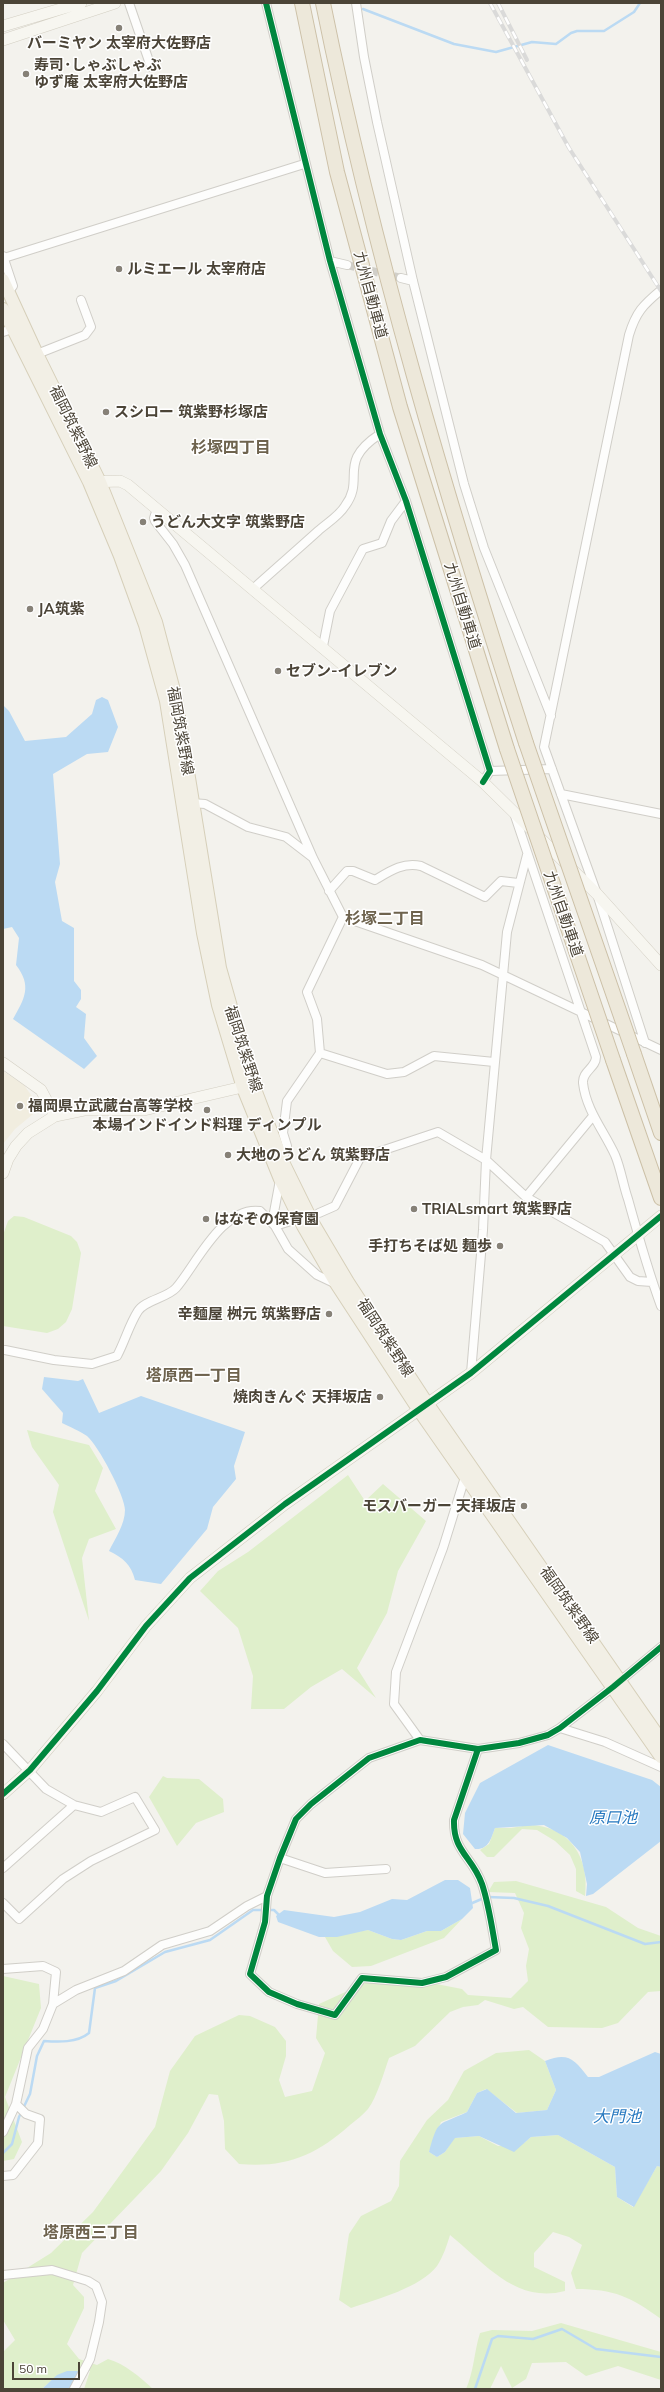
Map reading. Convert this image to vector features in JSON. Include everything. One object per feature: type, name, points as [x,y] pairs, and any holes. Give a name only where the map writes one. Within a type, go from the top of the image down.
[{"type":"highway","name":"九州自動車道","points":[[302,3],[337,172],[400,407],[506,749],[661,1198]]},
{"type":"highway","name":"九州自動車道","points":[[323,3],[359,169],[420,402],[482,608],[526,743],[661,1133]]},
{"type":"main road","name":"福岡筑紫野線","points":[[3,280],[156,622],[176,698],[220,968],[248,1086],[313,1223],[423,1406],[466,1474],[617,1684],[661,1740]]},
{"type":"main road","name":"福岡筑紫野線","points":[[3,309],[7,330],[94,482],[145,625],[166,701],[205,941],[218,1005],[280,1179],[303,1226],[337,1285],[617,1684],[661,1757]]},
{"type":"street","points":[[3,26],[81,3]]},
{"type":"street","points":[[3,40],[115,3]]},
{"type":"street","points":[[129,3],[151,67]]},
{"type":"street","points":[[266,3],[304,164],[380,434],[406,501],[490,771],[484,782]]},
{"type":"street","points":[[356,3],[364,57],[413,281],[464,484],[484,548],[551,717]]},
{"type":"street","points":[[8,292],[13,286],[3,257],[304,164]]},
{"type":"street","points":[[330,260],[347,265]]},
{"type":"street","points":[[401,278],[413,281]]},
{"type":"street","points":[[645,1042],[597,894],[544,747],[629,335],[634,319],[641,307],[661,290]]},
{"type":"street","points":[[37,354],[85,335],[90,327],[81,300]]},
{"type":"street","points":[[254,588],[344,508],[353,490],[354,463],[358,453],[368,442],[380,434]]},
{"type":"street","points":[[94,482],[124,482],[254,588],[484,782],[513,809],[597,894],[661,965]]},
{"type":"street","points":[[323,646],[333,605],[354,568],[362,549],[382,543],[391,521],[406,501]]},
{"type":"street","points":[[157,509],[154,518],[155,522],[173,544],[186,565],[313,858],[343,917],[377,930],[459,955],[661,1050]]},
{"type":"street","points":[[490,771],[552,769]]},
{"type":"street","points":[[561,794],[661,814]]},
{"type":"street","points":[[192,803],[206,804],[248,827],[286,838],[313,858]]},
{"type":"street","points":[[513,809],[579,1011],[596,1057],[594,1064],[584,1075],[583,1082],[593,1116],[615,1155],[652,1282],[661,1306]]},
{"type":"street","points":[[470,1373],[483,1230],[486,1160],[494,1062],[507,932],[518,883],[527,855]]},
{"type":"street","points":[[330,891],[347,871],[353,871],[375,880],[400,866],[411,864],[421,866],[485,897],[501,881],[518,883]]},
{"type":"street","points":[[282,1160],[287,1146],[282,1133],[287,1101],[320,1053],[317,1019],[307,992],[343,917]]},
{"type":"street","points":[[320,1053],[387,1074],[404,1072],[434,1056],[494,1062]]},
{"type":"street","points":[[3,1063],[41,1090],[55,1116]]},
{"type":"street","points":[[3,1174],[8,1159],[24,1138],[55,1116],[84,1110],[144,1110],[248,1086]]},
{"type":"street","points":[[526,1197],[593,1116]]},
{"type":"street","points":[[319,1213],[335,1206],[360,1158],[438,1132],[486,1160],[526,1197],[605,1242],[630,1277],[638,1281],[652,1282]]},
{"type":"street","points":[[274,1224],[280,1179]]},
{"type":"street","points":[[6,1350],[54,1360],[92,1364],[117,1356],[138,1310],[176,1289],[197,1256],[226,1224],[241,1214],[255,1210],[260,1211],[274,1224],[288,1249],[317,1275],[337,1285]]},
{"type":"street","points":[[3,1794],[30,1770],[96,1691],[164,1604],[190,1578],[285,1504],[470,1373],[661,1216]]},
{"type":"street","points":[[274,1224],[291,1221]]},
{"type":"street","points":[[420,1740],[394,1704],[396,1672],[443,1548],[466,1474]]},
{"type":"street","points":[[478,1749],[454,1820],[454,1832],[456,1844],[471,1862],[482,1883],[496,1950],[446,1977],[422,1983],[362,1978],[335,2014],[297,2004],[269,1992],[250,1974],[265,1922],[267,1896],[280,1858],[296,1819],[312,1804],[369,1758],[420,1740],[478,1749],[536,1739],[560,1728],[617,1684],[661,1647]]},
{"type":"street","points":[[560,1728],[605,1742],[661,1767]]},
{"type":"street","points":[[3,1744],[30,1770],[46,1789],[74,1805],[101,1812],[135,1797],[156,1830],[91,1861],[63,1879],[19,1919],[3,1904]]},
{"type":"street","points":[[3,1868],[74,1805]]},
{"type":"street","points":[[280,1858],[325,1873],[386,1869]]},
{"type":"street","points":[[53,2004],[82,1987],[124,1971],[162,1945],[210,1931],[247,1906],[267,1896]]},
{"type":"street","points":[[3,1969],[44,1966],[56,1972],[53,2004],[43,2029],[28,2048],[16,2104],[3,2132]]},
{"type":"street","points":[[3,2176],[13,2175],[38,2144],[40,2119],[26,2114],[16,2104]]},
{"type":"street","points":[[3,2275],[52,2270],[88,2281],[96,2286],[102,2302],[99,2322],[90,2359],[74,2389]]},
{"type":"shaded area","name":"福岡県立武蔵台高等学校","points":[[3,1071],[24,1085],[36,1102],[38,1110],[15,1129],[3,1144]]},
{"type":"green space","points":[[14,1216],[24,1217],[71,1236],[77,1242],[81,1253],[72,1309],[66,1322],[58,1329],[47,1333],[3,1326],[3,1235],[8,1221]]},
{"type":"green space","points":[[27,1430],[89,1445],[103,1468],[95,1491],[116,1529],[89,1539],[82,1558],[89,1621],[53,1512],[59,1485],[32,1447]]},
{"type":"green space","points":[[348,1475],[365,1501],[383,1484],[426,1521],[398,1571],[387,1613],[357,1668],[376,1698],[342,1669],[311,1687],[284,1709],[251,1709],[253,1676],[238,1628],[200,1591],[218,1571],[248,1552]]},
{"type":"green space","points":[[163,1776],[167,1778],[199,1779],[223,1799],[224,1812],[196,1823],[177,1846],[149,1797]]},
{"type":"green space","points":[[528,1825],[542,1826],[555,1831],[565,1837],[574,1846],[580,1856],[584,1868],[586,1882],[585,1896],[576,1891],[576,1869],[570,1855],[555,1841],[537,1830],[522,1829],[494,1857],[487,1857],[480,1850],[489,1844],[495,1828],[511,1828]]},
{"type":"green space","points":[[516,1881],[606,1907],[638,1928],[661,1936],[661,1991],[648,1992],[618,2023],[602,2028],[548,2027],[523,2007],[514,2009],[485,2000],[478,2005],[463,2007],[450,2012],[415,2046],[389,2058],[374,2098],[368,2109],[362,2115],[324,2145],[299,2158],[286,2162],[256,2165],[239,2164],[225,2149],[224,2121],[218,2095],[209,2094],[188,2133],[161,2171],[82,2253],[73,2285],[84,2297],[84,2308],[67,2344],[79,2359],[97,2365],[108,2359],[114,2361],[132,2371],[153,2389],[84,2389],[90,2371],[74,2371],[59,2375],[42,2389],[3,2389],[3,2352],[15,2340],[3,2320],[3,2283],[51,2253],[93,2212],[155,2127],[170,2071],[195,2036],[239,2015],[250,2016],[275,2027],[286,2041],[286,2056],[279,2080],[285,2097],[312,2091],[325,2053],[316,2038],[319,2004],[365,1983],[388,1978],[426,1982],[462,1989],[468,1995],[511,1998],[528,1981],[526,1966],[529,1949],[521,1928],[524,1913],[515,1893],[488,1892],[494,1882]]},
{"type":"green space","points":[[462,1919],[444,1938],[371,1966],[352,1967],[333,1951],[325,1937],[368,1930],[392,1939],[401,1940],[427,1931],[441,1931]]},
{"type":"green space","points":[[3,1976],[39,1984],[41,2008],[5,2097],[22,2142],[14,2159],[3,2161]]},
{"type":"green space","points":[[529,2050],[545,2061],[556,2090],[547,2110],[517,2113],[486,2089],[477,2093],[467,2112],[441,2122],[429,2152],[437,2157],[445,2152],[454,2138],[479,2136],[498,2146],[524,2143],[531,2137],[558,2135],[615,2167],[617,2197],[633,2207],[657,2166],[661,2167],[661,2319],[640,2305],[622,2296],[589,2289],[576,2289],[571,2273],[582,2245],[569,2237],[553,2232],[534,2253],[534,2267],[565,2282],[565,2291],[547,2293],[531,2292],[516,2286],[489,2268],[450,2235],[443,2255],[437,2266],[420,2281],[385,2297],[351,2308],[339,2300],[349,2234],[361,2216],[391,2201],[399,2186],[400,2161],[427,2120],[448,2100],[464,2071],[496,2053]]},
{"type":"green space","points":[[561,2323],[661,2352],[661,2380],[618,2366],[586,2376],[566,2362],[532,2363],[526,2379],[512,2388],[501,2366],[490,2389],[466,2389],[471,2375],[480,2333],[492,2330],[532,2331]]},
{"type":"water","points":[[102,697],[108,700],[118,727],[108,752],[87,754],[53,774],[60,864],[55,882],[62,921],[74,928],[74,981],[81,990],[81,999],[76,1007],[86,1014],[84,1038],[97,1056],[84,1069],[13,1019],[21,1005],[25,992],[25,986],[21,972],[16,965],[19,938],[12,927],[3,929],[3,705],[9,711],[25,741],[66,737],[92,714],[96,700]]},
{"type":"water","points":[[44,1377],[78,1381],[83,1379],[99,1413],[141,1396],[245,1432],[234,1466],[236,1479],[213,1507],[207,1529],[161,1584],[135,1580],[126,1562],[109,1551],[125,1515],[124,1503],[121,1494],[98,1449],[92,1441],[84,1434],[62,1423],[63,1413],[42,1389]]},
{"type":"water","name":"原口池","points":[[548,1745],[652,1780],[661,1787],[661,1841],[593,1894],[586,1896],[587,1884],[580,1852],[567,1838],[544,1825],[495,1828],[489,1843],[480,1849],[475,1849],[463,1834],[465,1813],[480,1783]]},
{"type":"water","points":[[445,1880],[458,1880],[470,1888],[473,1908],[462,1919],[441,1931],[427,1931],[401,1940],[392,1939],[368,1930],[337,1937],[319,1937],[278,1922],[276,1916],[284,1910],[334,1917],[360,1912],[392,1899],[407,1900]]},
{"type":"water","name":"大門池","points":[[655,2052],[661,2054],[661,2167],[657,2166],[634,2207],[617,2197],[615,2167],[558,2135],[531,2137],[514,2152],[479,2136],[455,2138],[445,2152],[437,2157],[429,2152],[435,2133],[440,2124],[467,2112],[477,2093],[487,2089],[516,2113],[547,2110],[556,2090],[545,2061],[553,2058],[565,2057],[579,2066],[588,2077],[599,2077]]},
{"type":"water","points":[[67,2371],[81,2371],[70,2389],[42,2389],[57,2375]]},
{"type":"waterway","points":[[363,9],[454,44],[496,52],[532,42],[556,44],[571,33],[577,31],[604,31],[634,12],[640,3]]},
{"type":"waterway","points":[[488,1897],[514,1898],[548,1906],[645,1944],[661,1942]]},
{"type":"waterway","points":[[470,1904],[484,1898]]},
{"type":"waterway","points":[[3,2153],[12,2144],[19,2117],[30,2094],[37,2056],[44,2041],[61,2042],[79,2039],[89,2033],[95,1988],[116,1981],[165,1952],[210,1940],[253,1910],[274,1910],[280,1916]]},
{"type":"waterway","points":[[475,2389],[492,2339],[498,2336],[533,2339],[562,2329],[596,2349],[661,2357]]},
{"type":"tunnel","points":[[347,265],[401,278]]},
{"type":"railway","points":[[490,3],[569,148],[661,291]]},
{"type":"railway","points":[[498,3],[527,60]]},
{"type":"cycle path","points":[[266,3],[330,261],[380,434],[406,501],[490,771],[483,782]]},
{"type":"cycle path","points":[[3,1794],[30,1770],[97,1691],[146,1626],[190,1578],[285,1504],[471,1373],[661,1216]]},
{"type":"cycle path","points":[[478,1749],[454,1820],[455,1831],[460,1847],[482,1884],[496,1950],[446,1977],[422,1983],[362,1978],[335,2015],[297,2004],[269,1992],[250,1974],[265,1922],[267,1896],[280,1858],[296,1819],[311,1804],[369,1758],[420,1740],[478,1749],[519,1743],[548,1735],[560,1728],[613,1687],[661,1647]]},
{"type":"place","name":"バーミヤン 太宰府大佐野店","points":[[119,28]]},
{"type":"place","name":"寿司･しゃぶしゃぶ ゆず庵 太宰府大佐野店","points":[[26,74]]},
{"type":"place","name":"ルミエール 太宰府店","points":[[119,269]]},
{"type":"place","name":"スシロー 筑紫野杉塚店","points":[[106,412]]},
{"type":"place","name":"うどん大文字 筑紫野店","points":[[143,522]]},
{"type":"place","name":"JA筑紫","points":[[30,609]]},
{"type":"place","name":"セブン-イレブン","points":[[278,671]]},
{"type":"place","name":"福岡県立武蔵台高等学校","points":[[20,1106]]},
{"type":"place","name":"本場インドインド料理 ディンプル","points":[[207,1110]]},
{"type":"place","name":"大地のうどん 筑紫野店","points":[[228,1155]]},
{"type":"place","name":"TRIALsmart 筑紫野店","points":[[414,1209]]},
{"type":"place","name":"はなぞの保育園","points":[[206,1219]]},
{"type":"place","name":"手打ちそば処 麺歩","points":[[500,1246]]},
{"type":"place","name":"辛麺屋 桝元 筑紫野店","points":[[329,1314]]},
{"type":"place","name":"焼肉きんぐ 天拝坂店","points":[[380,1397]]},
{"type":"place","name":"モスバーガー 天拝坂店","points":[[524,1506]]},
{"type":"district","name":"杉塚四丁目","points":[[231,448]]},
{"type":"district","name":"杉塚二丁目","points":[[385,919]]},
{"type":"district","name":"塔原西一丁目","points":[[194,1376]]},
{"type":"district","name":"塔原西三丁目","points":[[91,2233]]}]
